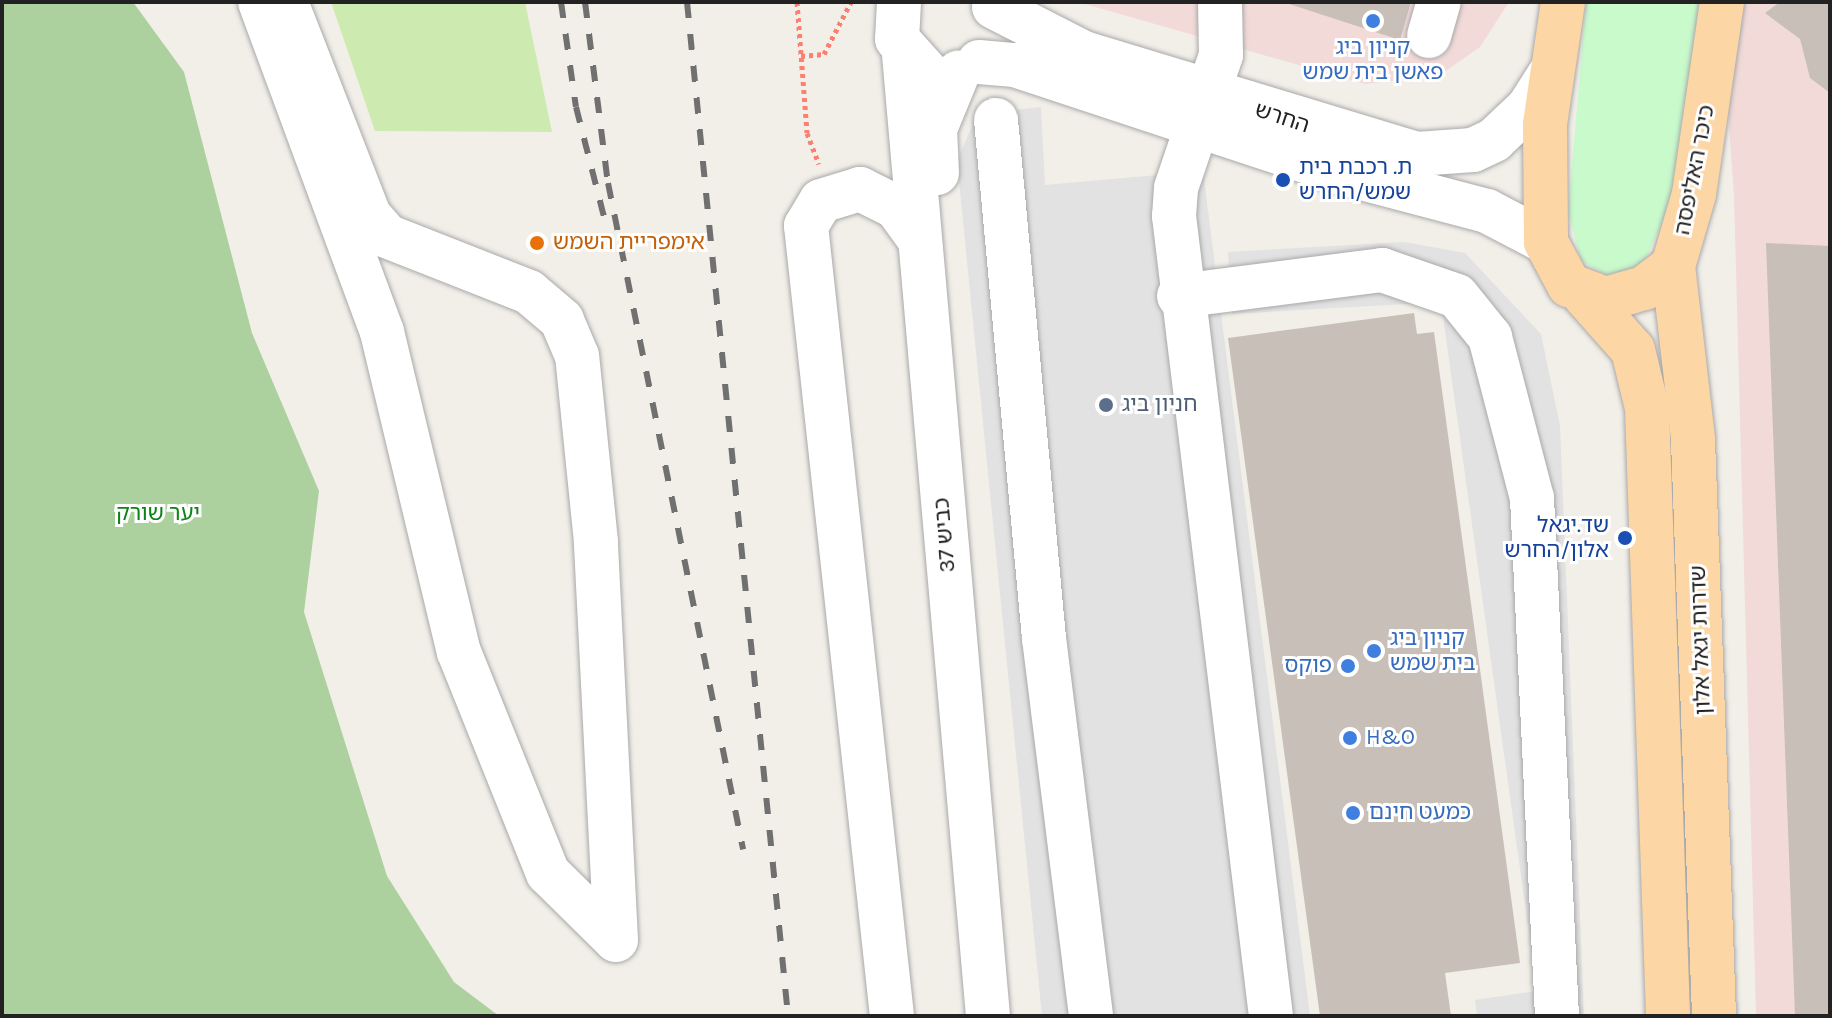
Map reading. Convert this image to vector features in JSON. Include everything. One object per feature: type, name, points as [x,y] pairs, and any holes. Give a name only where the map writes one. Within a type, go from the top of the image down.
[{"type":"main road","points":[[1563,2],[1551,72],[1546,242],[1554,265],[1585,296]]},
{"type":"main road","name":"כיכר האליפסה","points":[[1585,296],[1606,299],[1644,288],[1673,266],[1694,194],[1728,10]]},
{"type":"main road","name":"שדרות יגאל אלון","points":[[1673,266],[1693,440],[1714,1016]]},
{"type":"main road","name":"שדרות יגאל אלון","points":[[1585,296],[1633,350],[1647,408],[1668,1016]]},
{"type":"street","points":[[260,2],[382,332],[464,667],[548,873],[616,940],[592,479],[577,356],[562,320],[529,292],[387,236],[369,215],[286,2]]},
{"type":"street","name":"כביש 37","points":[[899,2],[894,23],[904,54],[992,1010]]},
{"type":"street","points":[[1220,2],[1221,55],[1176,188],[1179,296],[1271,1016]]},
{"type":"street","name":"כביש 37","points":[[992,1010],[937,166],[941,105],[969,67],[994,41],[993,4]]},
{"type":"street","name":"החרש","points":[[993,4],[1084,53],[1203,110],[1487,211],[1546,242]]},
{"type":"street","name":"החרש","points":[[904,54],[923,69],[1015,65],[1203,110],[1381,147],[1447,154],[1473,150],[1512,127],[1551,72]]},
{"type":"street","points":[[996,120],[1044,638],[1091,1016]]},
{"type":"street","points":[[892,1016],[806,246],[809,217],[828,174],[874,193],[896,207],[919,239]]},
{"type":"street","points":[[1179,296],[1382,270],[1457,296],[1490,337],[1532,498],[1557,1016]]},
{"type":"path","points":[[797,2],[807,133],[828,174]]},
{"type":"path","points":[[801,56],[824,54],[851,2]]},
{"type":"shaded area","points":[[1078,2],[1509,2],[1480,47],[1440,75],[1365,84]]},
{"type":"shaded area","points":[[1720,2],[1830,2],[1830,1016],[1756,1016],[1734,196]]},
{"type":"shaded area","name":"חניון ביג","points":[[1041,107],[1045,185],[1203,171],[1310,1016],[1042,1016],[957,161],[977,114]]},
{"type":"shaded area","points":[[1404,242],[1465,253],[1541,334],[1560,426],[1584,1016],[1477,1016],[1475,1000],[1537,991],[1441,302],[1232,314],[1228,252]]},
{"type":"green space","name":"יער שורק","points":[[2,2],[133,2],[184,72],[252,333],[319,491],[304,612],[387,876],[454,982],[499,1016],[2,1016]]},
{"type":"green space","points":[[331,2],[525,2],[552,132],[375,131]]},
{"type":"green space","points":[[1586,2],[1704,2],[1670,204],[1643,265],[1610,277],[1581,261],[1568,211]]},
{"type":"building","name":"קניון ביג פאשן בית שמש","points":[[1283,2],[1411,2],[1400,40]]},
{"type":"building","points":[[1780,2],[1830,2],[1830,93],[1810,78],[1800,39],[1765,13]]},
{"type":"building","points":[[1766,243],[1830,246],[1830,1016],[1795,1016]]},
{"type":"building","name":"קניון ביג בית שמש","points":[[1414,313],[1417,334],[1434,332],[1520,963],[1445,973],[1451,1016],[1320,1016],[1228,338]]},
{"type":"railway","points":[[561,2],[576,107],[606,225]]},
{"type":"railway","points":[[585,2],[608,183],[743,849]]},
{"type":"railway","points":[[687,2],[788,1016]]},
{"type":"place","name":"קניון ביג פאשן בית שמש","points":[[1373,21]]},
{"type":"place","name":"ת. רכבת בית שמש/החרש","points":[[1283,180]]},
{"type":"place","name":"אימפריית השמש","points":[[537,243]]},
{"type":"place","name":"חניון ביג","points":[[1106,405]]},
{"type":"place","name":"שד.יגאל אלון/החרש","points":[[1625,538]]},
{"type":"place","name":"קניון ביג בית שמש","points":[[1374,651]]},
{"type":"place","name":"פוקס","points":[[1348,666]]},
{"type":"place","name":"H&O","points":[[1350,738]]},
{"type":"place","name":"כמעט חינם","points":[[1353,813]]}]
